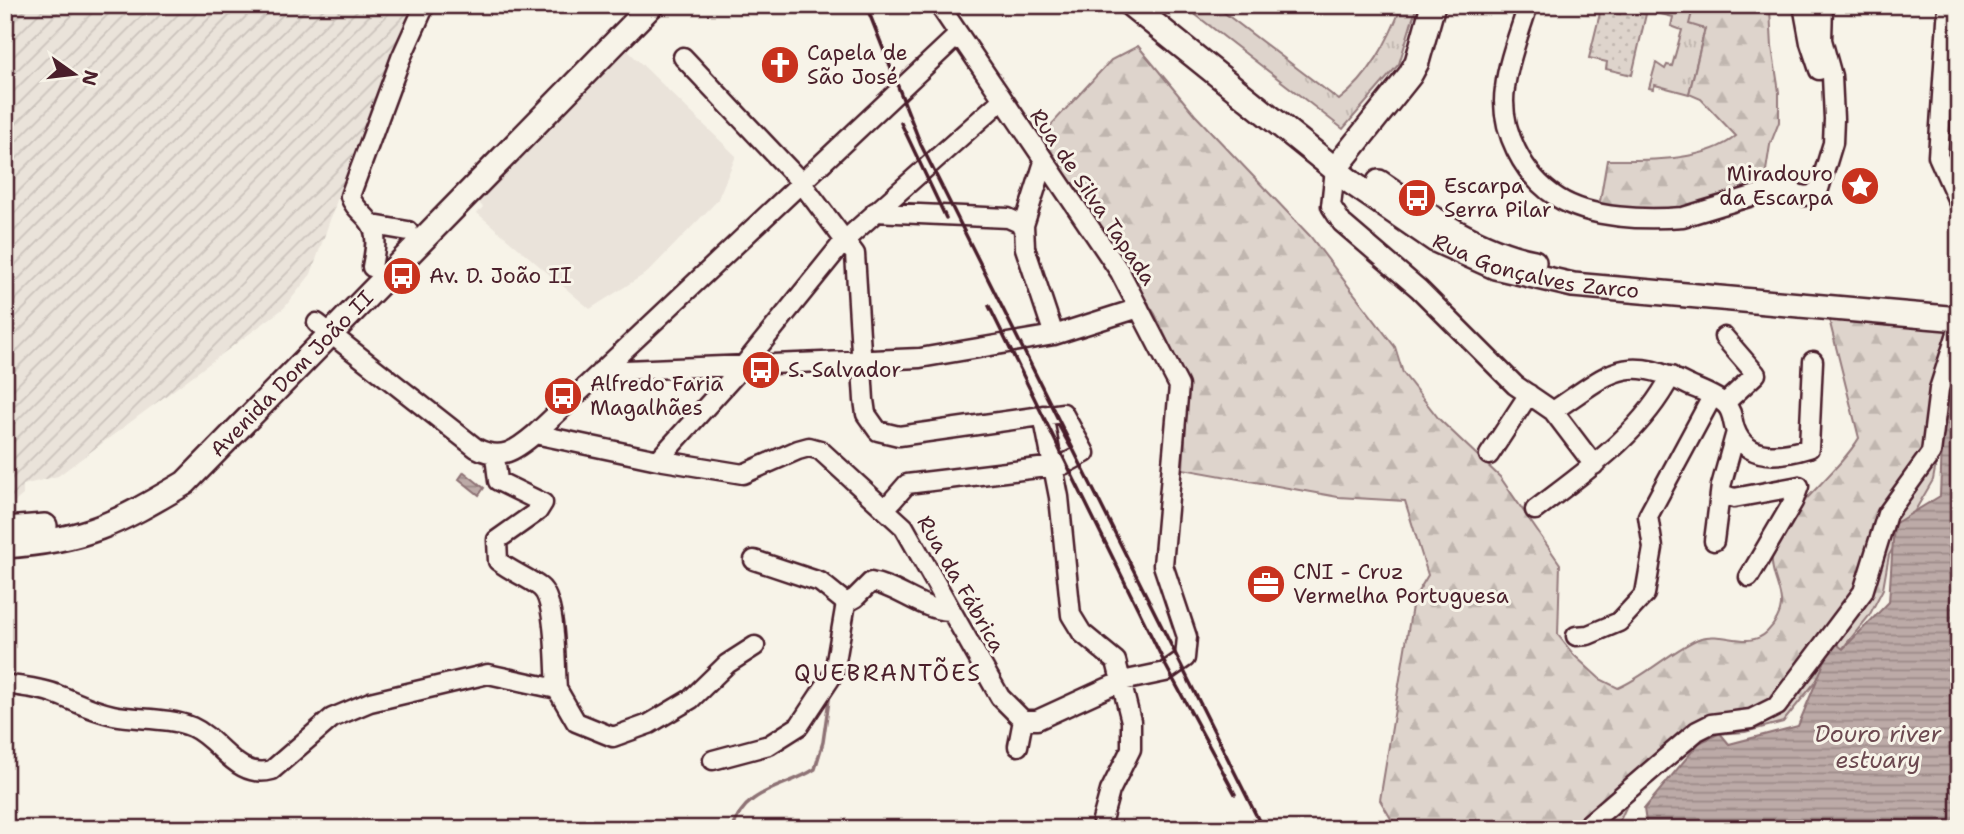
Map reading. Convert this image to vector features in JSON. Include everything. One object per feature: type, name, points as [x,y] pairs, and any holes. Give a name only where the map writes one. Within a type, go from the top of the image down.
[{"type":"main road","name":"Avenida Dom João II","points":[[5,546],[73,539],[120,522],[185,483],[323,328],[372,267],[631,5]]},
{"type":"main road","name":"Avenida Dom João II","points":[[5,529],[69,523],[113,508],[175,471],[652,5]]},
{"type":"main road","points":[[1131,5],[1340,163]]},
{"type":"main road","points":[[1155,5],[1340,163]]},
{"type":"main road","points":[[1340,163],[1410,75],[1417,62],[1433,5]]},
{"type":"main road","name":"Rua Gonçalves Zarco","points":[[1340,163],[1435,240],[1495,267],[1573,285],[1734,292]]},
{"type":"main road","points":[[1734,292],[1959,304]]},
{"type":"main road","points":[[1734,292],[1959,319]]},
{"type":"street","points":[[372,267],[376,238],[373,226],[352,204],[352,188],[401,58],[425,5]]},
{"type":"street","name":"Rua de Silva Tapada","points":[[939,5],[1119,272],[1179,386],[1163,565],[1187,637],[1188,651],[1175,667],[1166,672],[1122,681]]},
{"type":"street","points":[[1528,5],[1504,89],[1508,131],[1522,163],[1557,198],[1586,209],[1670,218],[1683,217],[1779,188],[1804,196],[1812,195],[1819,189],[1833,143],[1832,76],[1822,40],[1823,5]]},
{"type":"street","points":[[1803,5],[1810,43],[1820,71],[1832,76]]},
{"type":"street","points":[[1948,5],[1938,156],[1959,203]]},
{"type":"street","points":[[323,328],[476,449],[495,456],[510,453],[535,434],[800,181],[958,36]]},
{"type":"street","points":[[683,57],[800,181],[855,254],[866,414],[878,431],[887,435],[1063,412],[1085,453],[1063,465],[907,484],[886,508]]},
{"type":"street","points":[[658,460],[744,365],[845,240],[1002,100]]},
{"type":"street","points":[[1044,162],[1024,225],[1026,248],[1054,335]]},
{"type":"street","points":[[1340,163],[1331,206],[1342,223],[1419,289],[1515,385],[1553,411],[1594,465]]},
{"type":"street","points":[[875,212],[1008,218],[1024,225]]},
{"type":"street","points":[[373,226],[408,231]]},
{"type":"street","points":[[601,371],[920,358],[1054,335],[1139,308]]},
{"type":"street","points":[[1583,829],[1697,731],[1712,724],[1762,715],[1787,694],[1863,592],[1887,514],[1931,453],[1939,389],[1959,327]]},
{"type":"street","points":[[1576,636],[1588,635],[1619,622],[1645,594],[1653,548],[1648,516],[1718,400],[1756,374],[1724,337]]},
{"type":"street","points":[[1553,411],[1617,370],[1637,366],[1671,376],[1718,400],[1732,415],[1736,432],[1746,444],[1763,456],[1782,457],[1809,448],[1813,361]]},
{"type":"street","points":[[1535,510],[1594,465],[1638,424],[1661,396],[1671,376]]},
{"type":"street","points":[[1489,455],[1529,394]]},
{"type":"street","points":[[1043,415],[1053,466],[1071,615],[1082,633],[1116,661],[1133,736],[1131,748],[1104,808],[1103,829]]},
{"type":"street","points":[[1714,541],[1717,505],[1736,432]]},
{"type":"street","name":"Rua da Fábrica","points":[[535,434],[658,460],[743,474],[809,447],[820,450],[904,527],[1000,697],[1023,720]]},
{"type":"street","points":[[495,456],[498,481],[542,503],[538,511],[497,540],[498,561],[514,574],[542,588],[550,601],[557,689],[576,722],[613,737],[649,724],[691,699],[727,664],[755,646]]},
{"type":"street","points":[[1722,494],[1734,498],[1799,486],[1793,502],[1749,577]]},
{"type":"street","points":[[754,560],[820,582],[846,603]]},
{"type":"street","points":[[713,760],[769,745],[799,726],[834,673],[846,603],[871,582],[886,585],[936,611],[950,611]]},
{"type":"street","points":[[5,684],[56,694],[89,710],[191,726],[214,741],[235,762],[250,772],[261,773],[272,771],[332,718],[370,702],[488,674],[557,689]]},
{"type":"street","points":[[1018,746],[1023,720],[1037,720],[1122,681]]},
{"type":"shaded area","points":[[5,5],[418,5],[346,183],[343,183],[311,274],[284,308],[58,476],[23,485],[23,495],[5,510]]},
{"type":"shaded area","points":[[625,48],[736,156],[717,201],[648,272],[590,309],[477,213],[483,207],[476,200]]},
{"type":"green space","points":[[1183,5],[1214,5],[1339,100],[1360,80],[1377,57],[1402,5],[1417,5],[1399,64],[1343,129]]},
{"type":"green space","points":[[1659,5],[1694,5],[1690,24],[1705,28],[1689,94],[1655,85],[1653,89],[1649,88],[1656,63],[1665,69],[1667,65],[1672,66],[1682,30],[1671,26],[1673,17],[1657,13]]},
{"type":"green space","points":[[1694,5],[1768,5],[1770,9],[1772,47],[1779,92],[1779,122],[1770,145],[1763,190],[1681,207],[1641,210],[1599,207],[1607,160],[1692,155],[1708,151],[1736,136],[1701,99],[1689,94],[1705,29],[1689,24]]},
{"type":"green space","points":[[1621,8],[1646,14],[1632,75],[1606,69],[1607,62],[1589,58],[1601,9],[1620,14]]},
{"type":"green space","points":[[1138,46],[1195,115],[1310,236],[1395,347],[1403,373],[1439,419],[1500,477],[1560,564],[1558,635],[1574,655],[1600,679],[1618,688],[1701,638],[1709,636],[1752,640],[1767,632],[1777,620],[1781,598],[1773,568],[1775,543],[1791,517],[1859,438],[1829,319],[1959,330],[1959,364],[1950,389],[1933,480],[1889,555],[1883,589],[1869,616],[1783,722],[1745,732],[1701,735],[1634,790],[1616,829],[1397,829],[1380,800],[1413,600],[1428,575],[1405,501],[1338,497],[1183,469],[1188,385],[1155,314],[1039,138],[1111,60]]},
{"type":"water","name":"Douro river estuary","points":[[1959,357],[1959,829],[1647,829],[1644,809],[1699,743],[1720,733],[1729,744],[1798,726],[1833,641],[1843,649],[1889,602],[1894,524],[1940,496],[1944,390]]},
{"type":"water","points":[[464,472],[484,488],[479,495],[459,479]]},
{"type":"waterway","points":[[733,829],[738,816],[756,797],[815,769],[823,742],[830,693]]},
{"type":"railway","points":[[866,5],[921,145],[1263,829]]},
{"type":"railway","points":[[901,123],[946,218]]},
{"type":"railway","points":[[989,306],[1166,666],[1235,794]]},
{"type":"place","name":"Capela de São José","points":[[780,65]]},
{"type":"place","name":"Miradouro da Escarpa","points":[[1860,186]]},
{"type":"place","name":"Escarpa Serra Pilar","points":[[1417,198]]},
{"type":"place","name":"Av. D. João II","points":[[402,276]]},
{"type":"place","name":"S. Salvador","points":[[761,370]]},
{"type":"place","name":"Alfredo Faria Magalhães","points":[[563,396]]},
{"type":"place","name":"CNI - Cruz Vermelha Portuguesa","points":[[1266,584]]},
{"type":"district","name":"QUEBRANTÕES","points":[[888,673]]}]
